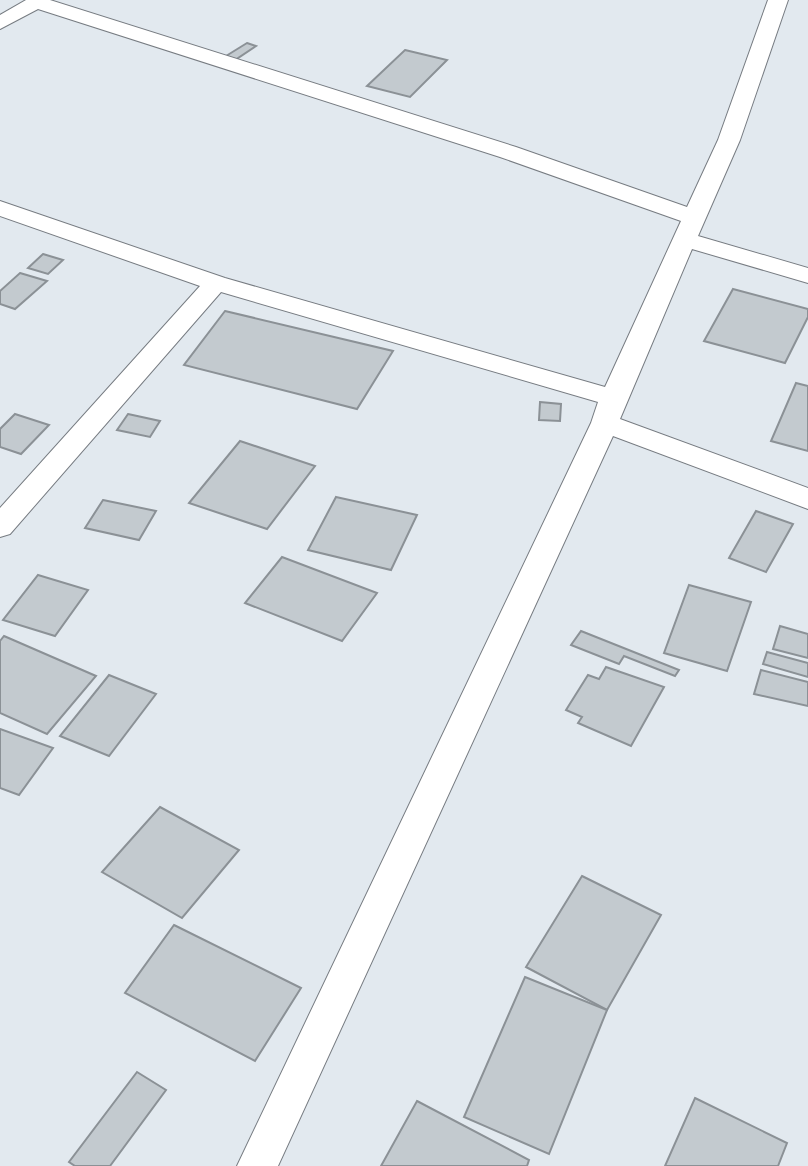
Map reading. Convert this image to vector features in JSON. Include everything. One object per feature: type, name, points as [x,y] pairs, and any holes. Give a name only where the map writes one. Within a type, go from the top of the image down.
[{"type":"street","points":[[257,1166],[692,229],[729,140],[778,0]]},
{"type":"street","points":[[0,23],[38,1],[508,152],[808,276]]},
{"type":"street","points":[[0,208],[216,283],[609,410],[808,499]]},
{"type":"street","points":[[0,527],[216,283]]},
{"type":"building","points":[[247,43],[256,46],[235,60],[226,56]]},
{"type":"building","points":[[405,50],[447,60],[410,97],[367,86]]},
{"type":"building","points":[[43,254],[63,260],[48,274],[28,268]]},
{"type":"building","points":[[20,273],[47,281],[15,309],[0,304],[0,291]]},
{"type":"building","points":[[733,289],[808,309],[808,317],[785,363],[704,341]]},
{"type":"building","points":[[225,311],[393,351],[357,409],[184,365]]},
{"type":"building","points":[[796,383],[808,386],[808,451],[771,441]]},
{"type":"building","points":[[540,402],[561,404],[560,421],[539,420]]},
{"type":"building","points":[[15,414],[49,425],[21,454],[0,447],[0,429]]},
{"type":"building","points":[[128,414],[160,421],[150,437],[117,430]]},
{"type":"building","points":[[240,441],[315,466],[267,529],[189,503]]},
{"type":"building","points":[[336,497],[417,515],[391,570],[308,550]]},
{"type":"building","points":[[103,500],[156,511],[139,540],[85,528]]},
{"type":"building","points":[[756,511],[793,524],[766,572],[729,558]]},
{"type":"building","points":[[282,557],[377,593],[342,641],[245,603]]},
{"type":"building","points":[[38,575],[88,590],[55,636],[3,620]]},
{"type":"building","points":[[689,585],[751,602],[727,671],[664,653]]},
{"type":"building","points":[[780,626],[808,634],[808,658],[773,649]]},
{"type":"building","points":[[581,631],[679,670],[675,676],[624,656],[619,664],[571,645]]},
{"type":"building","points":[[4,636],[96,676],[47,734],[0,713],[0,641]]},
{"type":"building","points":[[767,652],[808,663],[808,677],[763,664]]},
{"type":"building","points":[[606,667],[664,687],[631,746],[578,723],[582,717],[566,710],[588,675],[599,679]]},
{"type":"building","points":[[761,670],[808,682],[808,706],[754,694]]},
{"type":"building","points":[[109,675],[156,694],[109,756],[60,736]]},
{"type":"building","points":[[0,729],[53,748],[19,795],[0,788]]},
{"type":"building","points":[[160,807],[239,850],[182,918],[102,872]]},
{"type":"building","points":[[582,876],[661,915],[607,1010],[526,967]]},
{"type":"building","points":[[174,925],[301,988],[255,1061],[125,993]]},
{"type":"building","points":[[525,977],[607,1010],[549,1154],[464,1117]]},
{"type":"building","points":[[137,1072],[166,1090],[110,1166],[75,1166],[69,1162]]},
{"type":"building","points":[[695,1098],[787,1143],[778,1166],[665,1166]]},
{"type":"building","points":[[417,1101],[529,1160],[527,1166],[381,1166]]}]
